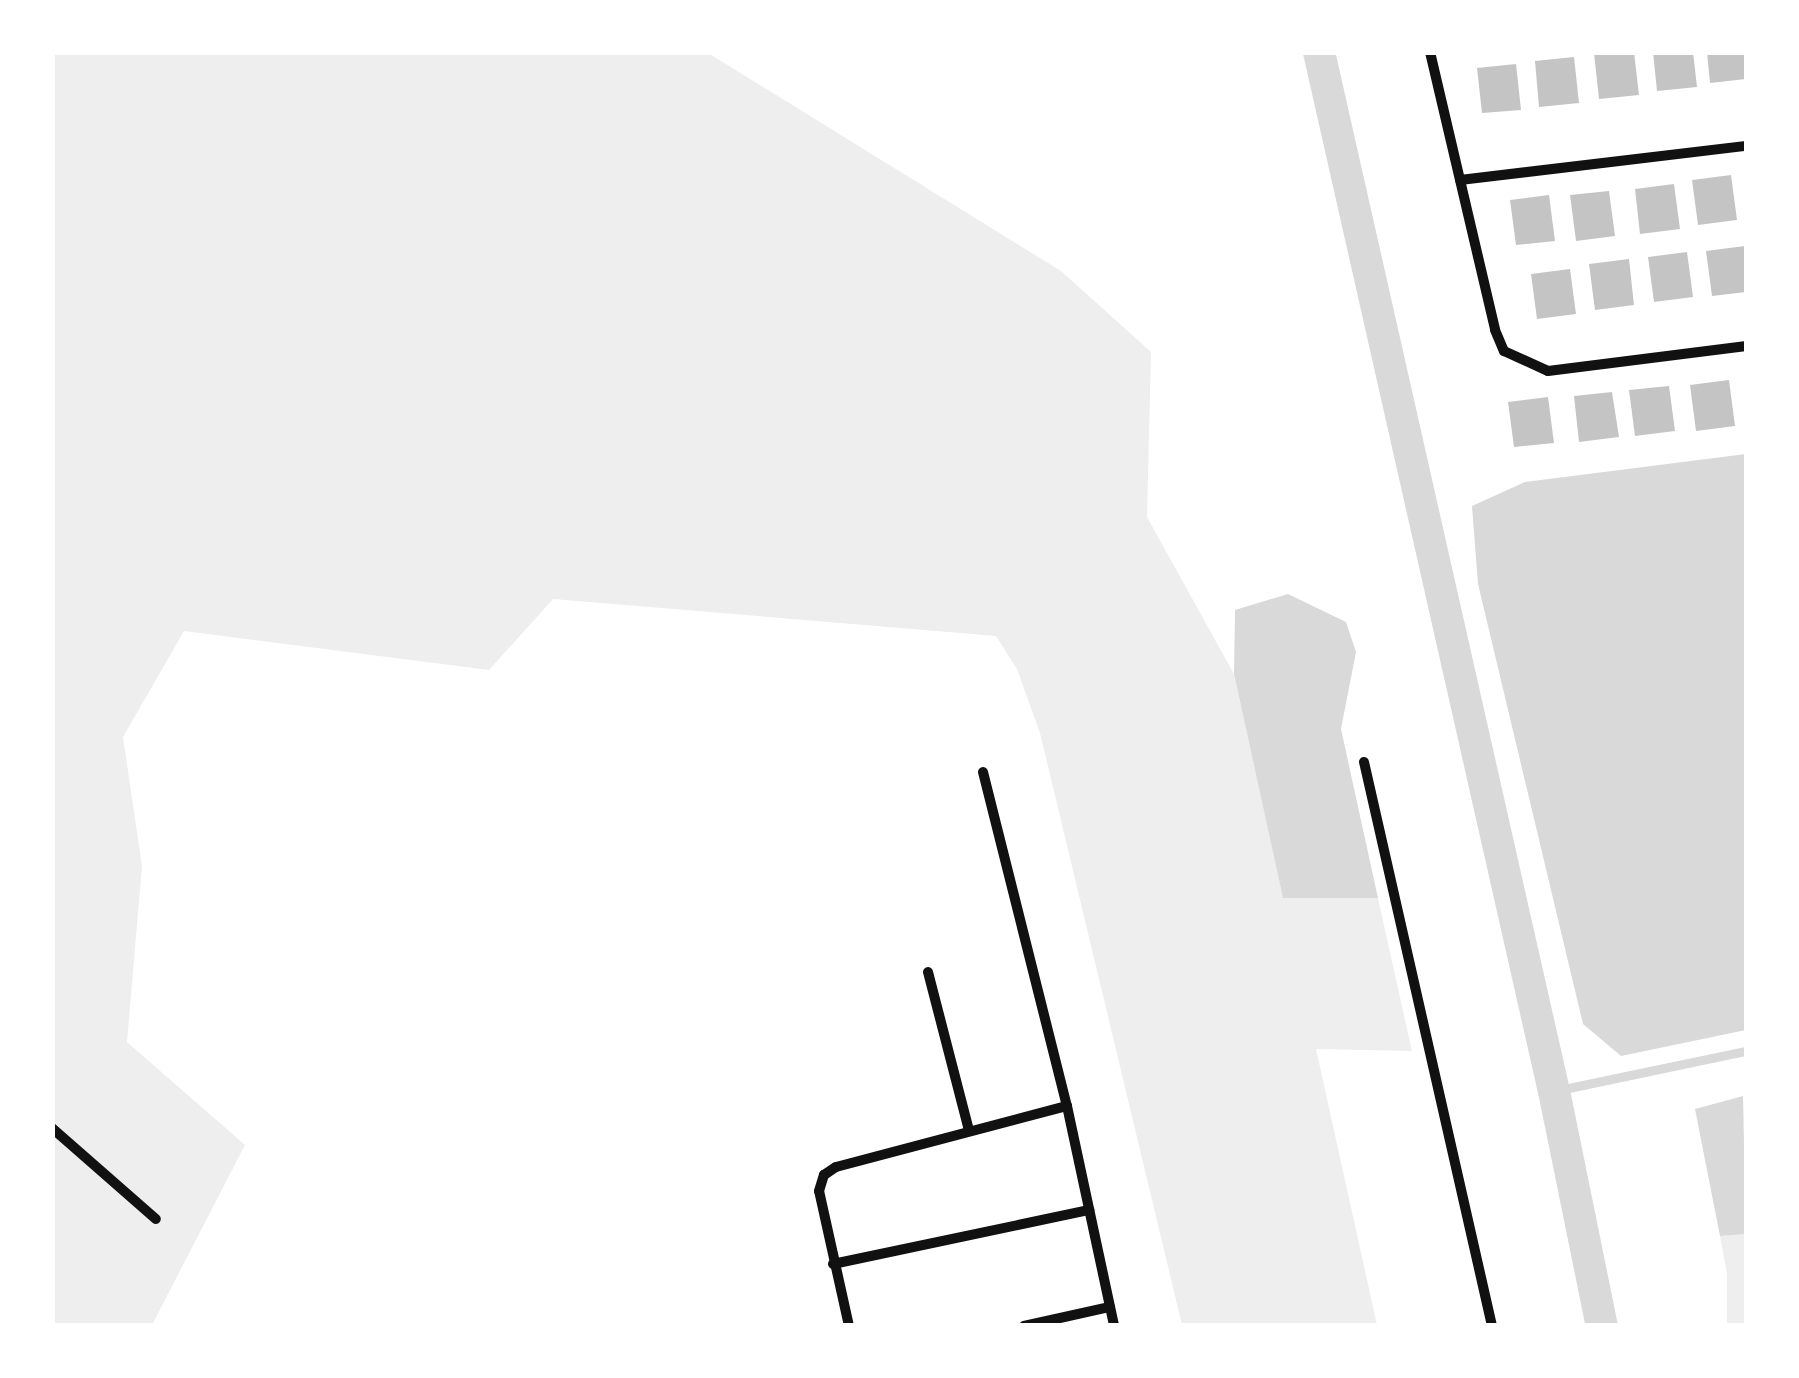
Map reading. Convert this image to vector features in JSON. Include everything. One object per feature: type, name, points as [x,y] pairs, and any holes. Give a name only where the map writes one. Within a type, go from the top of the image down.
[{"type":"street","points":[[1430,52],[1495,330],[1504,351],[1548,371],[1746,346]]},
{"type":"street","points":[[1460,180],[1746,146]]},
{"type":"street","points":[[1364,762],[1492,1326]]},
{"type":"street","points":[[983,772],[1066,1106],[1114,1326]]},
{"type":"street","points":[[928,972],[968,1130]]},
{"type":"street","points":[[849,1326],[819,1191],[824,1175],[836,1167],[1066,1106]]},
{"type":"street","points":[[52,1128],[156,1218]]},
{"type":"street","points":[[834,1264],[1089,1210]]},
{"type":"street","points":[[1024,1326],[1110,1306]]},
{"type":"shaded area","points":[[52,53],[708,53],[1061,271],[1151,352],[1147,517],[1234,674],[1283,897],[1378,898],[1412,1051],[1316,1049],[1377,1325],[1182,1325],[1040,733],[1017,669],[996,636],[553,599],[489,670],[184,631],[123,737],[142,866],[127,1042],[245,1145],[152,1325],[53,1325]]},
{"type":"shaded area","points":[[1746,454],[1746,1030],[1621,1056],[1583,1024],[1478,584],[1472,506],[1525,482]]},
{"type":"shaded area","points":[[1288,594],[1346,622],[1356,652],[1341,729],[1378,898],[1283,898],[1234,674],[1235,610]]},
{"type":"shaded area","points":[[1743,1096],[1746,1234],[1720,1236],[1695,1109]]},
{"type":"shaded area","points":[[1746,1234],[1746,1325],[1714,1326],[1727,1323],[1727,1274],[1720,1236]]},
{"type":"building","points":[[1634,52],[1639,95],[1599,99],[1594,53]]},
{"type":"building","points":[[1653,52],[1693,52],[1697,87],[1657,91]]},
{"type":"building","points":[[1707,52],[1746,52],[1746,79],[1710,83]]},
{"type":"building","points":[[1574,57],[1579,103],[1539,107],[1535,61]]},
{"type":"building","points":[[1516,64],[1521,110],[1482,113],[1477,68]]},
{"type":"building","points":[[1731,175],[1737,220],[1698,225],[1692,180]]},
{"type":"building","points":[[1674,184],[1680,229],[1640,234],[1635,189]]},
{"type":"building","points":[[1609,191],[1615,236],[1576,241],[1570,195]]},
{"type":"building","points":[[1549,195],[1555,241],[1516,245],[1510,200]]},
{"type":"building","points":[[1745,246],[1746,292],[1712,296],[1706,251]]},
{"type":"building","points":[[1687,252],[1693,297],[1654,302],[1648,257]]},
{"type":"building","points":[[1629,259],[1634,305],[1595,310],[1589,264]]},
{"type":"building","points":[[1570,269],[1576,314],[1537,319],[1531,274]]},
{"type":"building","points":[[1729,380],[1735,426],[1696,431],[1690,385]]},
{"type":"building","points":[[1669,386],[1675,431],[1635,436],[1629,390]]},
{"type":"building","points":[[1612,392],[1619,437],[1579,442],[1574,396]]},
{"type":"building","points":[[1548,397],[1554,443],[1514,447],[1508,402]]},
{"type":"waterway","points":[[1319,52],[1554,1091],[1602,1326]]},
{"type":"waterway","points":[[1554,1091],[1746,1051]]}]
